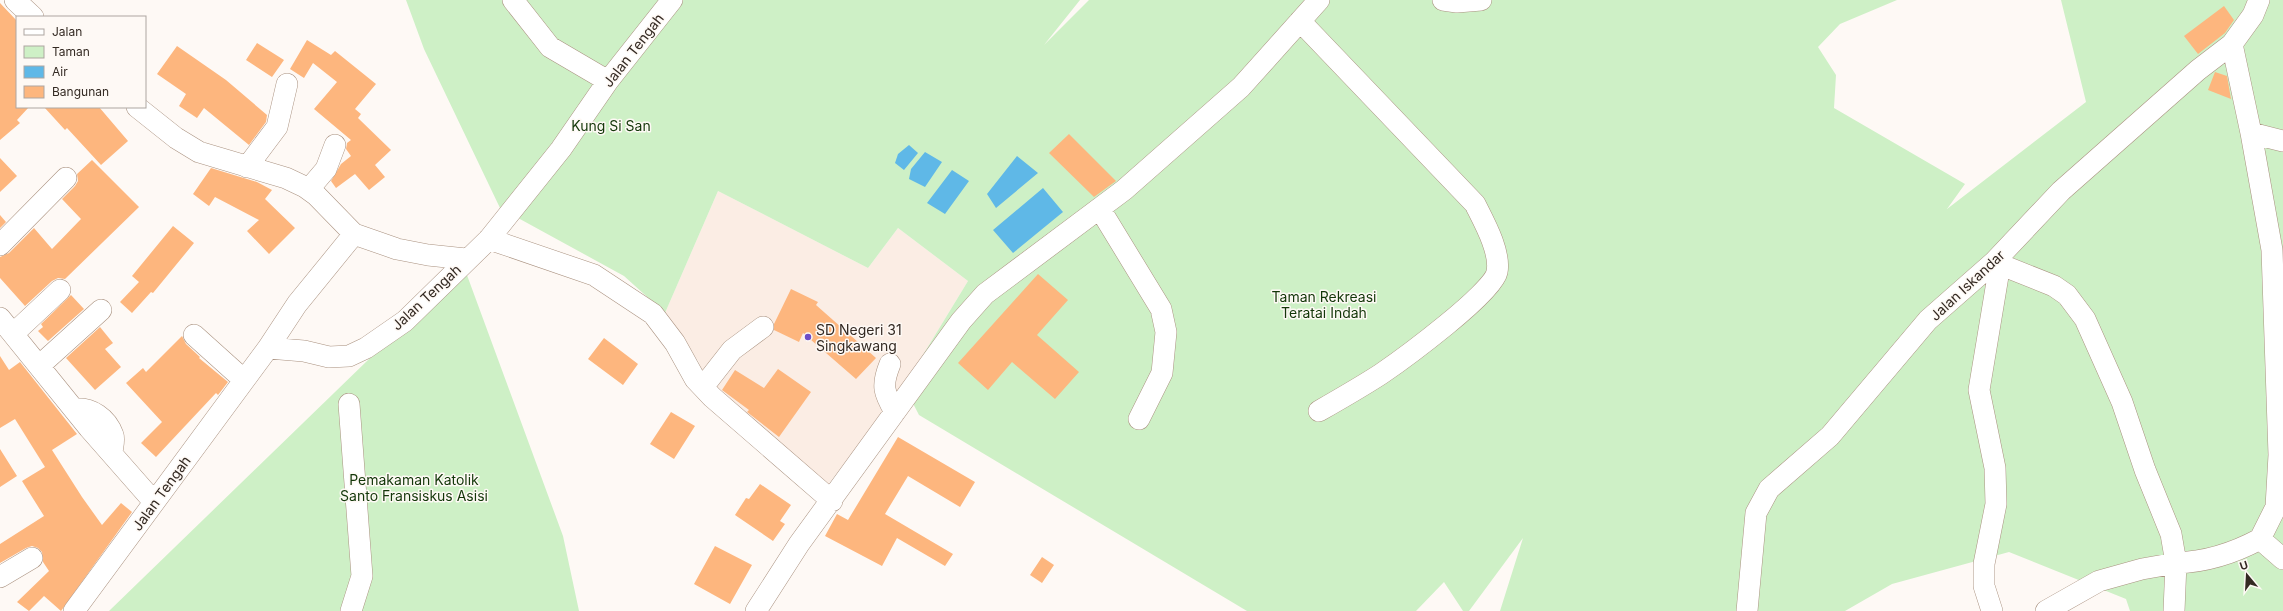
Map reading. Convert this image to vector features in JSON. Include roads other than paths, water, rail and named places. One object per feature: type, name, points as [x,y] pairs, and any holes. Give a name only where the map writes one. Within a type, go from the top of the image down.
[{"type":"street","points":[[15,0],[32,16]]},
{"type":"street","points":[[513,0],[550,47],[608,81]]},
{"type":"street","name":"Jalan Tengah","points":[[74,611],[268,348],[304,351],[329,357],[348,356],[366,348],[405,321],[466,259],[489,239],[561,149],[608,81],[672,0]]},
{"type":"street","points":[[756,611],[799,544],[832,501],[961,321],[985,294],[1100,209],[1241,86],[1319,0]]},
{"type":"street","points":[[1443,0],[1457,2],[1481,0]]},
{"type":"street","name":"Jalan Iskandar","points":[[1747,611],[1756,513],[1769,489],[1830,436],[1928,320],[1997,263],[2060,192],[2198,70],[2232,44],[2253,15],[2259,0]]},
{"type":"street","points":[[1300,20],[1475,204],[1490,235],[1498,262],[1497,274],[1491,285],[1452,320],[1381,374],[1319,411]]},
{"type":"street","points":[[2046,611],[2099,582],[2142,570],[2176,563],[2195,562],[2244,548],[2260,539],[2276,507],[2281,456],[2272,250],[2251,133],[2232,44]]},
{"type":"street","points":[[247,167],[277,126],[287,84]]},
{"type":"street","points":[[138,108],[176,138],[199,152],[286,178],[309,189],[354,234],[397,248],[428,255],[466,259]]},
{"type":"street","points":[[2251,133],[2283,141]]},
{"type":"street","points":[[309,189],[326,169],[335,145]]},
{"type":"street","points":[[0,245],[66,178]]},
{"type":"street","points":[[1100,209],[1161,309],[1166,332],[1162,373],[1139,419]]},
{"type":"street","points":[[268,348],[297,304],[354,234]]},
{"type":"street","points":[[489,239],[594,275],[617,288],[654,314],[664,325],[695,378],[703,387],[832,501]]},
{"type":"street","points":[[1992,611],[1984,586],[1984,564],[1996,504],[1995,468],[1979,390],[1997,263],[2054,286],[2067,295],[2085,319],[2122,402],[2145,470],[2171,534],[2176,563],[2174,611]]},
{"type":"street","points":[[60,290],[6,326],[74,409],[154,502]]},
{"type":"street","points":[[39,366],[101,310]]},
{"type":"street","points":[[703,387],[732,350],[763,327]]},
{"type":"street","points":[[194,335],[244,380]]},
{"type":"street","points":[[890,364],[884,379],[884,387],[887,398],[896,412]]},
{"type":"street","points":[[349,404],[362,576],[351,611]]},
{"type":"street","points":[[2260,539],[2283,559]]},
{"type":"street","points":[[0,577],[32,558]]},
{"type":"water","points":[[909,145],[918,153],[904,170],[895,163],[898,154]]},
{"type":"water","points":[[925,152],[942,162],[925,187],[909,179],[911,169]]},
{"type":"water","points":[[1017,156],[1038,173],[996,208],[987,194]]},
{"type":"water","points":[[952,170],[969,181],[945,214],[927,203]]},
{"type":"water","points":[[1043,188],[1063,212],[1013,253],[993,230]]},
{"type":"place","name":"SD Negeri 31 Singkawang","points":[[808,337]]},
{"type":"park label","name":"Kung Si San","points":[[611,125]]},
{"type":"park label","name":"Taman Rekreasi Teratai Indah","points":[[1324,304]]},
{"type":"park label","name":"Pemakaman Katolik Santo Fransiskus Asisi","points":[[414,488]]}]
